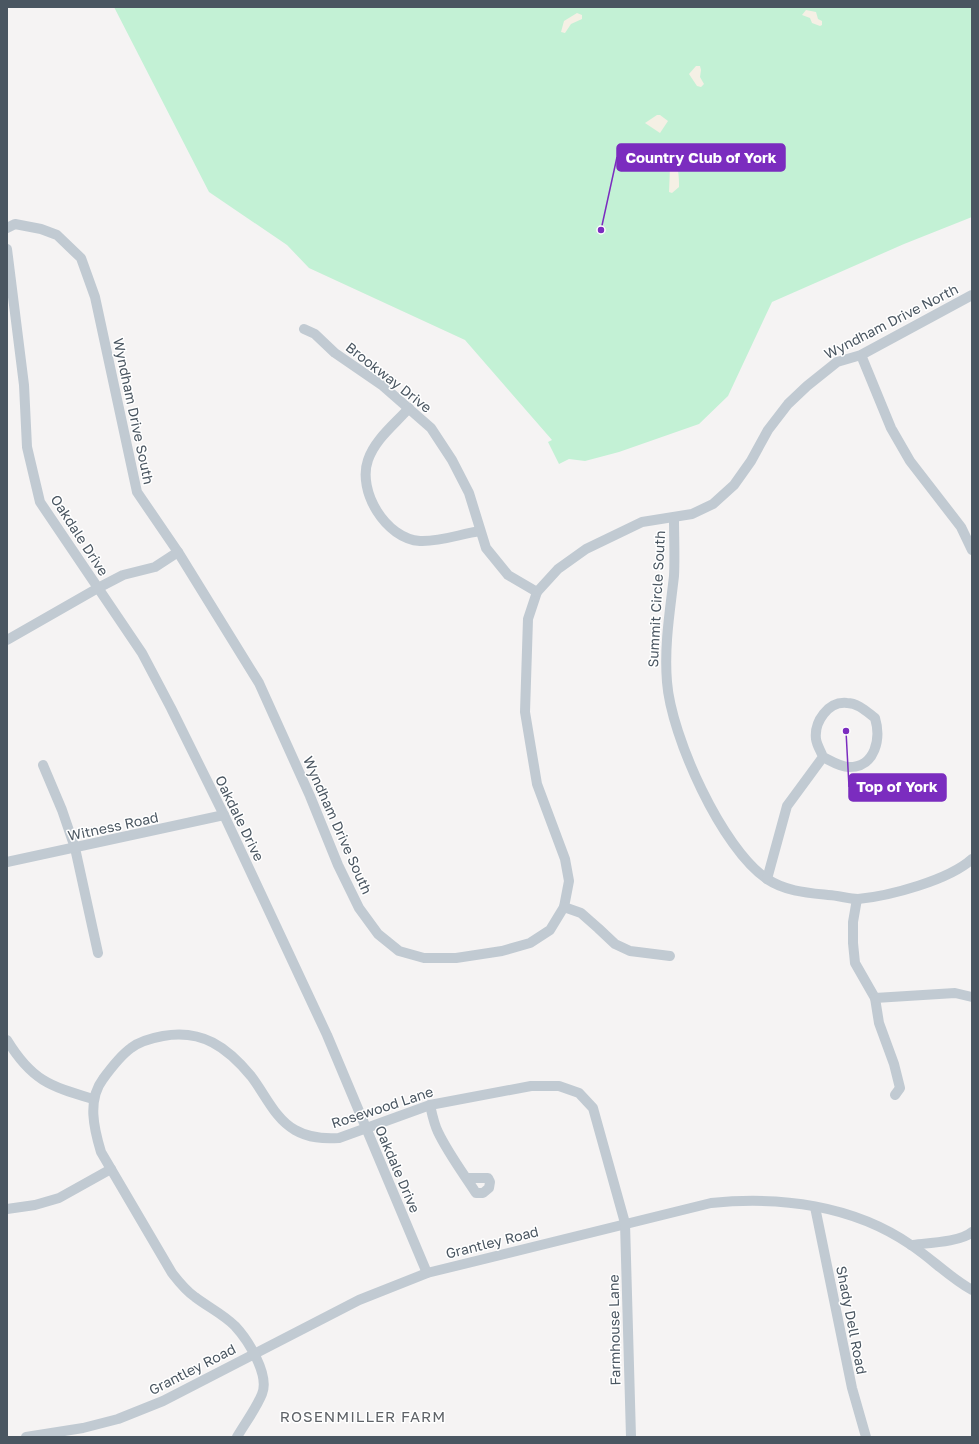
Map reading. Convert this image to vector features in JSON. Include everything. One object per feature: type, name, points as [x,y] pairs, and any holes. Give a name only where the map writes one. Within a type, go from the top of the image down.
[{"type":"street","name":"Wyndham Drive South","points":[[7,228],[15,224],[41,229],[57,235],[81,258],[95,297],[137,492],[178,552],[259,683],[310,796],[338,865],[359,908],[378,934],[399,951],[424,958],[456,958],[502,952],[530,943],[550,930],[564,908],[569,881],[565,859],[536,784],[525,712],[528,619],[537,592],[558,569],[586,548],[642,522],[659,518],[674,518]]},
{"type":"street","name":"Oakdale Drive","points":[[7,249],[24,385],[27,447],[40,502],[142,653],[224,815],[327,1036],[427,1274]]},
{"type":"street","name":"Wyndham Drive North","points":[[674,518],[692,514],[713,504],[734,485],[751,461],[768,430],[788,404],[807,386],[837,362],[861,355],[972,295]]},
{"type":"street","name":"Brookway Drive","points":[[304,329],[315,334],[336,353],[383,386],[431,428],[452,460],[469,493],[486,548],[508,575],[537,592]]},
{"type":"street","points":[[861,355],[891,428],[910,461],[961,528],[972,550]]},
{"type":"street","points":[[409,408],[374,446],[367,462],[366,481],[370,499],[379,514],[390,527],[404,537],[418,541],[436,540],[480,530]]},
{"type":"street","name":"Summit Circle South","points":[[674,518],[674,574],[667,648],[667,683],[674,718],[685,754],[700,786],[746,862],[767,879],[789,890],[857,899],[897,892],[962,869],[972,860]]},
{"type":"street","points":[[7,640],[123,575],[155,567],[178,552]]},
{"type":"street","points":[[847,703],[858,706],[874,718],[878,736],[877,745],[871,756],[864,763],[850,767],[834,763],[823,757],[816,739],[817,726],[821,716],[830,709],[836,705],[847,703]]},
{"type":"street","points":[[767,879],[787,806],[823,757]]},
{"type":"street","points":[[43,765],[62,810],[75,848],[98,952]]},
{"type":"street","name":"Witness Road","points":[[7,862],[224,815]]},
{"type":"street","points":[[857,899],[853,922],[855,963],[876,998],[879,1023],[894,1064],[900,1088],[895,1095]]},
{"type":"street","points":[[564,908],[581,913],[620,947],[630,951],[670,956]]},
{"type":"street","points":[[876,998],[955,993],[972,997]]},
{"type":"street","name":"Rosewood Lane","points":[[237,1437],[262,1394],[264,1386],[263,1376],[253,1354],[235,1326],[194,1296],[179,1282],[101,1152],[94,1131],[94,1099],[101,1082],[110,1069],[132,1048],[151,1038],[172,1035],[190,1035],[212,1042],[230,1054],[252,1077],[282,1121],[294,1130],[310,1137],[324,1139],[339,1138],[430,1105],[532,1086],[559,1086],[580,1093],[593,1108],[625,1223]]},
{"type":"street","points":[[7,1040],[34,1074],[54,1087],[94,1099]]},
{"type":"street","points":[[430,1105],[437,1131],[466,1178]]},
{"type":"street","points":[[7,1209],[36,1205],[60,1198],[111,1169]]},
{"type":"street","name":"Grantley Road","points":[[26,1437],[83,1428],[118,1419],[163,1400],[359,1300],[427,1274],[692,1207],[727,1202],[768,1202],[815,1207],[847,1213],[867,1220],[911,1245],[942,1270],[972,1290]]},
{"type":"street","name":"Shady Dell Road","points":[[815,1207],[852,1388],[866,1437]]},
{"type":"street","name":"Farmhouse Lane","points":[[625,1223],[631,1437]]},
{"type":"street","points":[[911,1245],[949,1240],[969,1235],[972,1232]]},
{"type":"green space","points":[[114,7],[972,7],[972,217],[904,244],[772,302],[728,396],[699,424],[619,452],[585,461],[569,459],[559,464],[548,442],[552,440],[465,340],[309,268],[287,245],[209,192]]},
{"type":"sand","points":[[806,10],[816,12],[818,19],[822,21],[822,25],[820,26],[812,23],[810,18],[802,15]]},
{"type":"sand","points":[[577,13],[582,15],[582,19],[571,24],[565,33],[561,32],[564,21]]},
{"type":"sand","points":[[696,66],[700,66],[701,70],[700,77],[704,84],[701,87],[697,86],[689,74]]},
{"type":"sand","points":[[657,115],[660,115],[668,121],[660,133],[645,123]]},
{"type":"sand","points":[[676,165],[678,170],[679,187],[672,193],[669,192],[670,167]]},
{"type":"place","name":"Country Club of York","points":[[601,230]]},
{"type":"place","name":"Top of York","points":[[846,731]]},
{"type":"district","name":"ROSENMILLER FARM","points":[[363,1416]]}]
